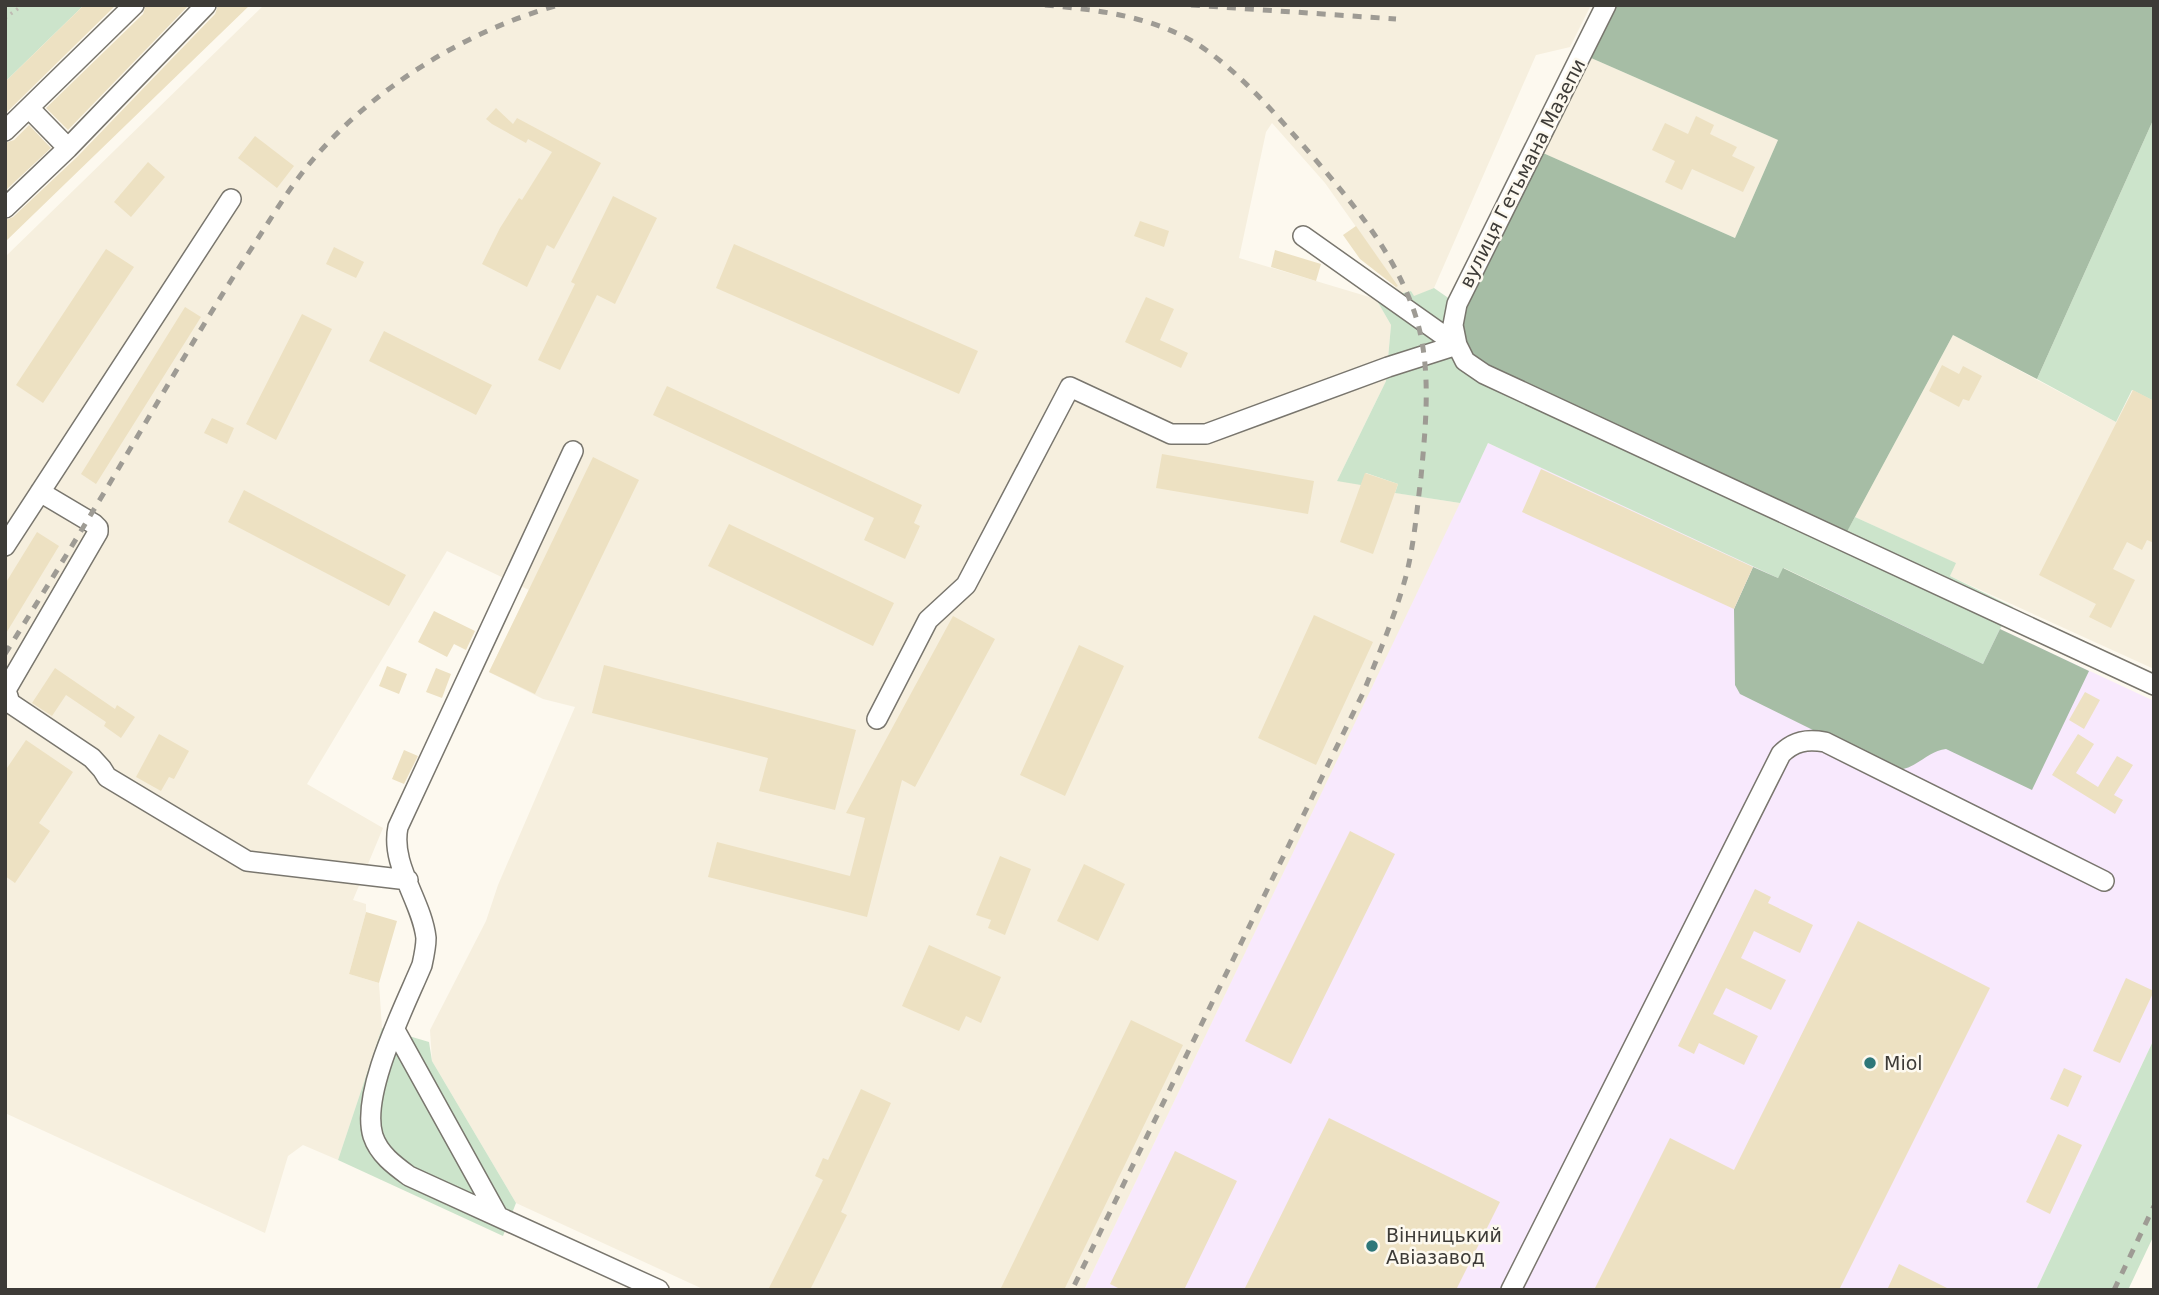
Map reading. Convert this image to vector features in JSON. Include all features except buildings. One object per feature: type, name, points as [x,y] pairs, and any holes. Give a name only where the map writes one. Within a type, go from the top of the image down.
[{"type":"street","points":[[5,131],[134,5]]},
{"type":"street","points":[[5,208],[68,148],[206,5]]},
{"type":"street","name":"вулиця Гетьмана Мазепи","points":[[1457,345],[1453,325],[1457,304],[1606,5]]},
{"type":"street","points":[[29,108],[68,148]]},
{"type":"street","points":[[5,546],[231,199]]},
{"type":"street","points":[[1303,236],[1457,345],[1465,361],[1484,374],[2154,685]]},
{"type":"street","points":[[877,719],[928,620],[967,585],[1070,387],[1171,434],[1206,433],[1457,345]]},
{"type":"street","points":[[573,451],[401,820],[396,846],[424,927],[425,949],[422,965],[395,1030],[372,1097],[371,1125],[385,1157],[409,1176],[659,1290]]},
{"type":"street","points":[[40,492],[94,524],[98,532],[6,690],[9,703],[92,758],[107,778],[247,861],[408,880]]},
{"type":"street","points":[[1511,1290],[1781,754],[1789,746],[1800,741],[1825,742],[2104,881]]},
{"type":"street","points":[[395,1030],[498,1216]]},
{"type":"path","points":[[5,18],[23,5]]},
{"type":"shaded area","points":[[264,5],[1591,5],[1570,47],[1536,55],[1434,288],[1414,297],[1411,291],[1399,294],[1383,265],[1325,183],[1272,123],[1266,132],[1239,258],[1376,299],[1391,325],[1386,381],[1337,481],[1365,473],[1398,484],[1396,493],[1460,503],[1084,1290],[705,1290],[516,1203],[432,1061],[430,1030],[486,921],[498,885],[575,707],[543,699],[489,672],[529,590],[447,551],[307,784],[383,828],[353,900],[366,904],[366,912],[349,974],[379,983],[382,1028],[338,1160],[303,1145],[288,1156],[265,1233],[5,1113],[5,257]]},
{"type":"shaded area","points":[[1582,54],[1778,140],[1735,238],[1534,149]]},
{"type":"shaded area","points":[[1953,335],[2116,422],[2133,390],[2154,400],[2154,669],[1950,576],[1955,563],[1855,517]]},
{"type":"shaded area","name":"Miol","points":[[1488,443],[1778,578],[2000,629],[2154,701],[2154,1039],[2036,1290],[1084,1290]]},
{"type":"green space","points":[[5,5],[84,5],[5,82]]},
{"type":"green space","points":[[1606,5],[2154,5],[2154,118],[2037,379],[1953,335],[1842,541],[1461,354],[1453,325],[1534,149],[1735,238],[1778,140],[1582,54]]},
{"type":"green space","points":[[2154,118],[2154,401],[2132,390],[2116,422],[2037,379]]},
{"type":"green space","points":[[1390,285],[1399,294],[1411,291],[1414,296],[1434,288],[1842,540],[1855,517],[1956,563],[1950,576],[2013,607],[1983,664],[1784,568],[1778,578],[1488,443],[1460,503],[1395,493],[1398,484],[1366,473],[1361,485],[1337,481],[1386,381],[1391,325],[1376,299]]},
{"type":"green space","points":[[1753,567],[1778,578],[1783,568],[1983,664],[2000,629],[2089,671],[2032,790],[1946,749],[1906,768],[1892,769],[1740,694],[1735,685],[1734,609]]},
{"type":"green space","points":[[382,1028],[429,1042],[432,1061],[516,1203],[503,1236],[338,1160]]},
{"type":"green space","points":[[2154,1039],[2154,1235],[2128,1290],[2036,1290]]},
{"type":"railway","points":[[5,654],[216,305],[302,173],[354,117],[417,69],[487,31],[559,5]]},
{"type":"railway","points":[[1045,5],[1129,17],[1169,30],[1206,50],[1256,94],[1351,202],[1381,244],[1406,290],[1415,314],[1426,374],[1425,436],[1415,527],[1406,576],[1392,620],[1364,691],[1072,1290]]},
{"type":"railway","points":[[1191,5],[1396,19]]},
{"type":"railway","points":[[2114,1290],[2154,1206]]},
{"type":"place","name":"Miol","points":[[1870,1063]]},
{"type":"place","name":"Вінницький Авіазавод","points":[[1372,1246]]}]
